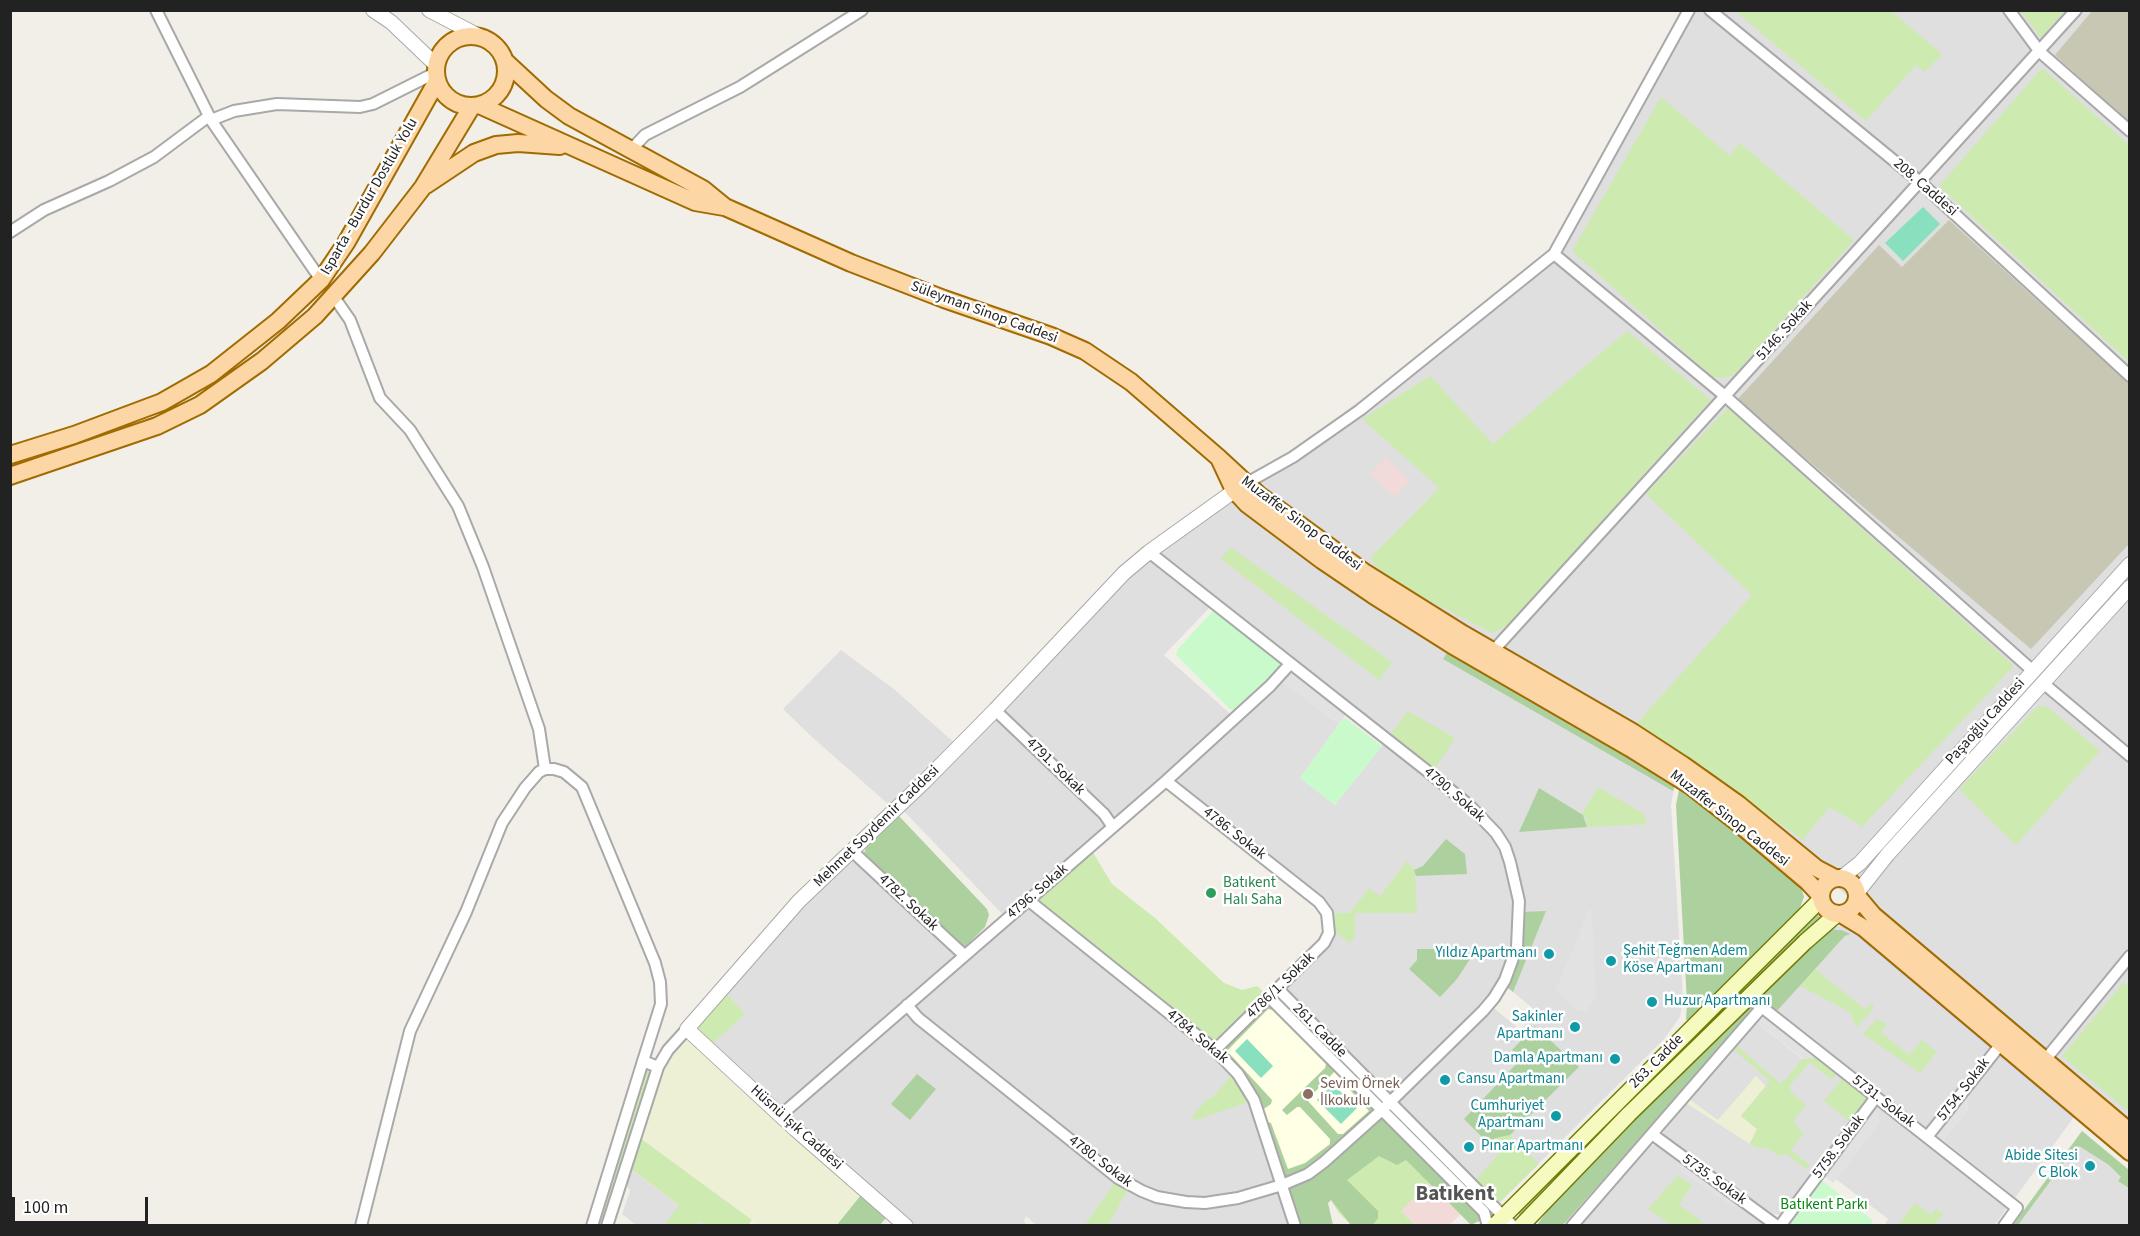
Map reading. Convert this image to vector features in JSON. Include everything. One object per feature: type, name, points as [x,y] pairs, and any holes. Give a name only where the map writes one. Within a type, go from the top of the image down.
[{"type":"main road","points":[[479,36],[495,45],[505,61],[507,71],[501,89],[488,102],[476,106],[457,104],[444,94],[436,73],[444,48],[451,41],[460,37],[479,36]]},
{"type":"main road","name":"Süleyman Sinop Caddesi","points":[[505,61],[546,99],[569,116],[703,189],[725,207]]},
{"type":"main road","name":"Isparta - Burdur Dostluk Yolu","points":[[10,455],[144,410],[211,374],[249,345],[321,280],[368,207],[436,73]]},
{"type":"main road","name":"Isparta - Burdur Dostluk Yolu","points":[[10,476],[134,436],[200,405],[285,343],[334,297],[372,253],[423,187],[476,106]]},
{"type":"main road","name":"Süleyman Sinop Caddesi","points":[[476,106],[695,202],[725,207],[851,263],[1077,347],[1131,382],[1219,458]]},
{"type":"main road","points":[[423,187],[474,153],[495,145],[518,143],[571,147]]},
{"type":"main road","name":"Muzaffer Sinop Caddesi","points":[[1219,458],[1240,487],[1247,504],[1373,595],[1452,645],[1691,786],[1809,882],[1821,898]]},
{"type":"main road","name":"Muzaffer Sinop Caddesi","points":[[1240,487],[1364,572],[1634,733],[1683,765],[1738,804],[1818,870],[1838,878]]},
{"type":"main road","points":[[2130,1132],[1873,915],[1857,895],[1852,883],[1838,878],[1825,885],[1821,898],[1824,907],[1864,928],[2130,1152]]},
{"type":"main road","points":[[1839,914],[1851,910],[1857,895]]},
{"type":"main road","name":"263. Cadde","points":[[1504,1222],[1821,898]]},
{"type":"main road","name":"263. Cadde","points":[[1521,1226],[1629,1114],[1810,937],[1839,914]]},
{"type":"street","points":[[156,10],[210,118],[321,280]]},
{"type":"street","points":[[10,232],[44,210],[109,181],[154,157],[210,118],[234,111],[277,104],[360,106],[373,104],[436,73],[391,22],[374,10]]},
{"type":"street","points":[[429,10],[479,36]]},
{"type":"street","points":[[631,150],[645,135],[740,87],[862,10]]},
{"type":"street","points":[[1240,487],[1293,457],[1360,410],[1554,254],[1689,10]]},
{"type":"street","name":"208. Caddesi","points":[[1710,10],[1920,182],[2130,376]]},
{"type":"street","points":[[2009,10],[2040,51],[2130,131]]},
{"type":"street","name":"5146. Sokak","points":[[1493,651],[2076,10]]},
{"type":"street","points":[[1554,254],[1725,396],[2033,670]]},
{"type":"street","points":[[334,297],[350,320],[380,398],[410,430],[458,506],[483,567],[539,729],[545,769]]},
{"type":"street","name":"Mehmet Soydemir Caddesi","points":[[607,1226],[658,1067],[668,1050],[799,901],[996,710],[1115,581],[1149,552],[1240,487]]},
{"type":"street","name":"4790. Sokak","points":[[1149,552],[1447,787],[1496,833],[1505,847],[1517,886],[1520,912],[1518,941],[1513,962],[1501,988],[1483,1011],[1386,1106]]},
{"type":"street","name":"Paşaoğlu Caddesi","points":[[1838,878],[1854,869],[2130,564]]},
{"type":"street","name":"Paşaoğlu Caddesi","points":[[1857,895],[1881,862],[2130,587]]},
{"type":"street","name":"4796. Sokak","points":[[780,1115],[1166,781],[1270,686],[1290,663]]},
{"type":"street","points":[[2043,682],[2130,756]]},
{"type":"street","name":"4791. Sokak","points":[[996,710],[1104,814],[1113,827]]},
{"type":"street","points":[[361,1226],[410,1031],[466,912],[502,824],[525,788],[539,772],[545,769],[564,772],[582,787],[655,963],[660,982],[661,1005],[592,1226]]},
{"type":"street","name":"4786. Sokak","points":[[1166,781],[1319,902],[1328,913]]},
{"type":"street","name":"4782. Sokak","points":[[852,851],[964,956]]},
{"type":"street","name":"4784. Sokak","points":[[1028,900],[1215,1050],[1238,1074],[1247,1087],[1262,1124],[1295,1226]]},
{"type":"street","name":"4786/1. Sokak","points":[[1215,1050],[1327,940],[1328,913]]},
{"type":"street","points":[[2045,1060],[2130,956]]},
{"type":"street","name":"261. Cadde","points":[[1274,993],[1504,1222]]},
{"type":"street","name":"5731. Sokak","points":[[1749,997],[2017,1208],[2004,1226]]},
{"type":"street","name":"4780. Sokak","points":[[907,1005],[918,1018],[1118,1178],[1142,1191],[1171,1200],[1205,1203],[1238,1198],[1282,1185],[1308,1174],[1386,1106]]},
{"type":"street","points":[[1572,1226],[1762,1007]]},
{"type":"street","name":"Hüsnü Işık Caddesi","points":[[687,1029],[906,1226]]},
{"type":"street","name":"5754. Sokak","points":[[1927,1137],[2001,1044]]},
{"type":"street","points":[[643,1061],[658,1067]]},
{"type":"street","name":"5758. Sokak","points":[[1779,1226],[1876,1097]]},
{"type":"street","name":"261. Cadde","points":[[1386,1106],[1484,1212],[1488,1226]]},
{"type":"street","name":"5735. Sokak","points":[[1652,1134],[1779,1226]]},
{"type":"shaded area","points":[[1680,11],[2129,11],[2129,1128],[1805,861],[1675,783],[1671,805],[1683,999],[1680,1017],[1664,1039],[1495,1207],[1278,989],[1324,943],[1327,913],[1166,781],[1028,901],[1215,1050],[1247,1087],[1295,1225],[1037,1226],[1026,1216],[1024,1221],[1026,1225],[906,1225],[687,1029],[852,851],[964,955],[1007,919],[899,806],[895,810],[783,709],[841,650],[895,690],[959,747],[1107,590],[1557,253]],"holes":[[[1214,603],[1387,739],[1335,805],[1300,778],[1339,724],[1278,678],[1235,718],[1164,655]],[[1503,984],[1535,1010],[1522,1028],[1518,1028],[1489,1004]]]},
{"type":"shaded area","points":[[2092,11],[2129,11],[2129,122],[2055,55]]},
{"type":"shaded area","points":[[1949,220],[2129,384],[2129,544],[2031,649],[1737,400],[1879,245],[1902,267]]},
{"type":"shaded area","points":[[1386,458],[1410,481],[1395,497],[1370,474]]},
{"type":"shaded area","points":[[1290,664],[1349,709],[1339,724],[1278,678]]},
{"type":"shaded area","points":[[1589,910],[1592,910],[1596,999],[1585,1013],[1581,1010],[1579,1012],[1555,991]]},
{"type":"shaded area","points":[[1839,926],[1853,929],[1992,1045],[1988,1050],[1851,934],[1832,929]]},
{"type":"shaded area","points":[[1851,934],[1988,1050],[1926,1128],[1777,1011],[1845,936]]},
{"type":"shaded area","name":"Sevim Örnek İlkokulu","points":[[1269,997],[1382,1110],[1282,1185],[1254,1100],[1215,1050]]},
{"type":"shaded area","points":[[1766,1010],[1824,1056],[1803,1059],[1756,1022]]},
{"type":"shaded area","points":[[1756,1022],[1802,1059],[1815,1057],[1867,1098],[1781,1215],[1773,1214],[1664,1136],[1663,1129]]},
{"type":"shaded area","points":[[687,1029],[865,1190],[836,1225],[759,1225],[636,1135],[656,1075]]},
{"type":"shaded area","points":[[2001,1052],[2075,1115],[2071,1121],[1997,1058]]},
{"type":"shaded area","points":[[1997,1058],[2071,1121],[2015,1198],[1943,1140],[1968,1109],[1966,1098]]},
{"type":"shaded area","points":[[1756,1076],[1766,1086],[1741,1116],[1757,1129],[1750,1144],[1686,1103],[1689,1099],[1718,1120]]},
{"type":"shaded area","points":[[1964,1091],[1968,1109],[1938,1146],[1927,1137]]},
{"type":"shaded area","points":[[1872,1102],[1879,1107],[1879,1122],[1833,1183],[1820,1173]]},
{"type":"shaded area","points":[[1879,1107],[2007,1208],[1995,1225],[1885,1225],[1888,1219],[1836,1179],[1879,1122]]},
{"type":"shaded area","points":[[2082,1131],[2129,1170],[2130,1222],[2127,1225],[2013,1226]]},
{"type":"shaded area","points":[[1650,1145],[1656,1145],[1681,1163],[1682,1171],[1733,1206],[1740,1205],[1766,1225],[1578,1226]]},
{"type":"shaded area","points":[[1681,1155],[1747,1204],[1733,1206],[1682,1171]]},
{"type":"shaded area","points":[[626,1167],[706,1225],[636,1225],[622,1214],[630,1191],[628,1187],[620,1184]]},
{"type":"shaded area","points":[[1429,1182],[1461,1214],[1449,1225],[1416,1226],[1401,1211]]},
{"type":"green space","points":[[1735,11],[1891,11],[1942,54],[1925,72],[1916,65],[1866,121]]},
{"type":"green space","points":[[2021,11],[2064,11],[2041,38]]},
{"type":"green space","points":[[2042,68],[2129,145],[2129,362],[1939,186]]},
{"type":"green space","points":[[1661,97],[1730,156],[1740,143],[1854,240],[1734,375],[1724,378],[1713,377],[1572,251]]},
{"type":"green space","points":[[1923,207],[1940,224],[1903,261],[1885,243]]},
{"type":"green space","points":[[1627,331],[1711,400],[1507,626],[1492,633],[1396,583],[1375,566],[1371,557],[1439,488],[1362,419],[1430,376],[1493,444]]},
{"type":"green space","points":[[1728,408],[2014,666],[1860,829],[1859,824],[1829,807],[1803,840],[1637,723],[1752,595],[1646,494]]},
{"type":"green space","points":[[1230,547],[1392,662],[1379,680],[1221,559]]},
{"type":"green space","points":[[1213,611],[1282,666],[1235,711],[1230,709],[1176,655],[1177,650]]},
{"type":"green space","points":[[1452,645],[1677,777],[1673,791],[1443,659]]},
{"type":"green space","points":[[2038,706],[2048,707],[2100,751],[2016,845],[1959,789]]},
{"type":"green space","points":[[1408,711],[1455,738],[1431,774],[1387,739]]},
{"type":"green space","points":[[1344,717],[1382,746],[1335,805],[1300,778]]},
{"type":"green space","points":[[1680,785],[1800,883],[1804,897],[1798,913],[1690,1023],[1686,1019],[1676,805]]},
{"type":"green space","points":[[1598,787],[1644,814],[1647,824],[1587,827],[1586,818],[1582,814]]},
{"type":"green space","points":[[1539,788],[1583,815],[1587,827],[1519,832]]},
{"type":"green space","points":[[898,815],[987,909],[989,915],[985,927],[965,947],[956,942],[864,853],[867,846]]},
{"type":"green space","points":[[1446,839],[1465,854],[1467,874],[1416,876],[1414,870],[1423,866]]},
{"type":"green space","points":[[1092,851],[1112,884],[1155,918],[1224,983],[1242,990],[1257,986],[1266,994],[1216,1042],[1211,1041],[1037,901]]},
{"type":"green space","points":[[1407,861],[1415,873],[1417,913],[1355,913],[1355,936],[1350,943],[1339,935],[1329,933],[1327,913],[1350,913],[1369,888],[1380,896]]},
{"type":"green space","points":[[1546,911],[1513,992],[1503,984],[1509,971],[1520,912]]},
{"type":"green space","points":[[1815,912],[1823,920],[1686,1051],[1682,1048]]},
{"type":"green space","points":[[1832,929],[1851,934],[1845,936],[1777,1011],[1762,999],[1760,995],[1788,967]]},
{"type":"green space","points":[[1417,949],[1466,949],[1472,956],[1457,979],[1440,997],[1409,969],[1417,960]]},
{"type":"green space","points":[[1815,969],[1866,1010],[1871,1004],[1874,1006],[1856,1028],[1851,1014],[1846,1010],[1800,986]]},
{"type":"green space","points":[[2124,982],[2130,987],[2129,1112],[2062,1056]]},
{"type":"green space","points":[[722,989],[745,1014],[708,1048],[687,1029]]},
{"type":"green space","points":[[1269,997],[1339,1067],[1307,1100],[1338,1134],[1343,1134],[1369,1111],[1342,1081],[1341,1076],[1442,1169],[1483,1219],[1471,1225],[1406,1160],[1397,1165],[1379,1156],[1347,1180],[1378,1211],[1378,1218],[1373,1225],[1351,1225],[1331,1200],[1328,1203],[1333,1225],[1295,1225],[1262,1123],[1271,1123],[1288,1169],[1305,1163],[1330,1144],[1330,1139],[1300,1107],[1287,1115],[1282,1110],[1325,1068],[1326,1064],[1273,1010],[1268,1009],[1227,1051],[1272,1100],[1271,1104],[1258,1113],[1254,1100],[1215,1050]]},
{"type":"green space","points":[[1748,1004],[1754,1006],[1752,1011],[1563,1225],[1536,1226],[1564,1189]]},
{"type":"green space","points":[[1877,1019],[1887,1024],[1881,1032],[1909,1055],[1922,1040],[1937,1052],[1920,1073],[1863,1034]]},
{"type":"green space","points":[[1535,1026],[1579,1067],[1510,1135],[1495,1138],[1488,1143],[1464,1119],[1521,1059],[1512,1050]]},
{"type":"green space","points":[[1247,1039],[1273,1066],[1261,1078],[1235,1051]]},
{"type":"green space","points":[[1736,1045],[1781,1084],[1803,1059],[1815,1057],[1837,1074],[1832,1080],[1810,1062],[1790,1085],[1791,1092],[1806,1105],[1794,1120],[1796,1126],[1804,1133],[1791,1150],[1810,1166],[1807,1170],[1787,1154],[1779,1156],[1767,1148],[1759,1148],[1750,1144],[1757,1129],[1741,1116],[1770,1081],[1733,1049]]},
{"type":"green space","points":[[1674,1054],[1678,1057],[1520,1216],[1517,1211]]},
{"type":"green space","points":[[643,1061],[658,1067],[636,1135],[752,1220],[748,1225],[706,1225],[700,1221],[696,1225],[665,1225],[679,1205],[635,1172],[626,1168],[607,1225],[592,1226]]},
{"type":"green space","points":[[1235,1071],[1254,1100],[1193,1121],[1193,1115],[1207,1099],[1213,1097]]},
{"type":"green space","points":[[917,1074],[936,1089],[910,1120],[891,1104]]},
{"type":"green space","points":[[1842,1079],[1867,1098],[1850,1122],[1824,1101]]},
{"type":"green space","points":[[1333,1084],[1357,1108],[1341,1124],[1317,1100]]},
{"type":"green space","points":[[1382,1110],[1442,1169],[1401,1211],[1416,1226],[1351,1225],[1338,1212],[1331,1200]]},
{"type":"green space","points":[[2082,1131],[2129,1170],[2129,1188],[2118,1181],[2121,1177],[2109,1165],[2079,1146],[2076,1150],[2074,1149],[2018,1225],[2013,1225]]},
{"type":"green space","points":[[1510,1135],[1539,1164],[1495,1207],[1472,1184],[1499,1154],[1488,1143],[1497,1137]]},
{"type":"green space","points":[[1678,1175],[1692,1185],[1679,1205],[1706,1225],[1671,1225],[1648,1209]]},
{"type":"green space","points":[[1118,1178],[1130,1186],[1108,1225],[1084,1226]]},
{"type":"green space","name":"Batıkent Parkı","points":[[1820,1181],[1872,1220],[1873,1226],[1787,1226]]},
{"type":"green space","points":[[865,1190],[891,1212],[880,1225],[836,1226]]},
{"type":"green space","points":[[1915,1203],[1931,1215],[1936,1209],[1943,1214],[1934,1225],[1898,1225]]},
{"type":"place","name":"Batıkent Halı Saha","points":[[1211,893]]},
{"type":"place","name":"Yıldız Apartmanı","points":[[1549,954]]},
{"type":"place","name":"Şehit Teğmen Adem Köse Apartmanı","points":[[1611,961]]},
{"type":"place","name":"Huzur Apartmanı","points":[[1652,1002]]},
{"type":"place","name":"Sakinler Apartmanı","points":[[1575,1027]]},
{"type":"place","name":"Damla Apartmanı","points":[[1615,1059]]},
{"type":"place","name":"Cansu Apartmanı","points":[[1445,1080]]},
{"type":"place","name":"Sevim Örnek İlkokulu","points":[[1308,1094]]},
{"type":"place","name":"Cumhuriyet Apartmanı","points":[[1556,1116]]},
{"type":"place","name":"Pınar Apartmanı","points":[[1469,1147]]},
{"type":"place","name":"Abide Sitesi C Blok","points":[[2090,1166]]},
{"type":"district","name":"Batıkent","points":[[1455,1195]]}]
